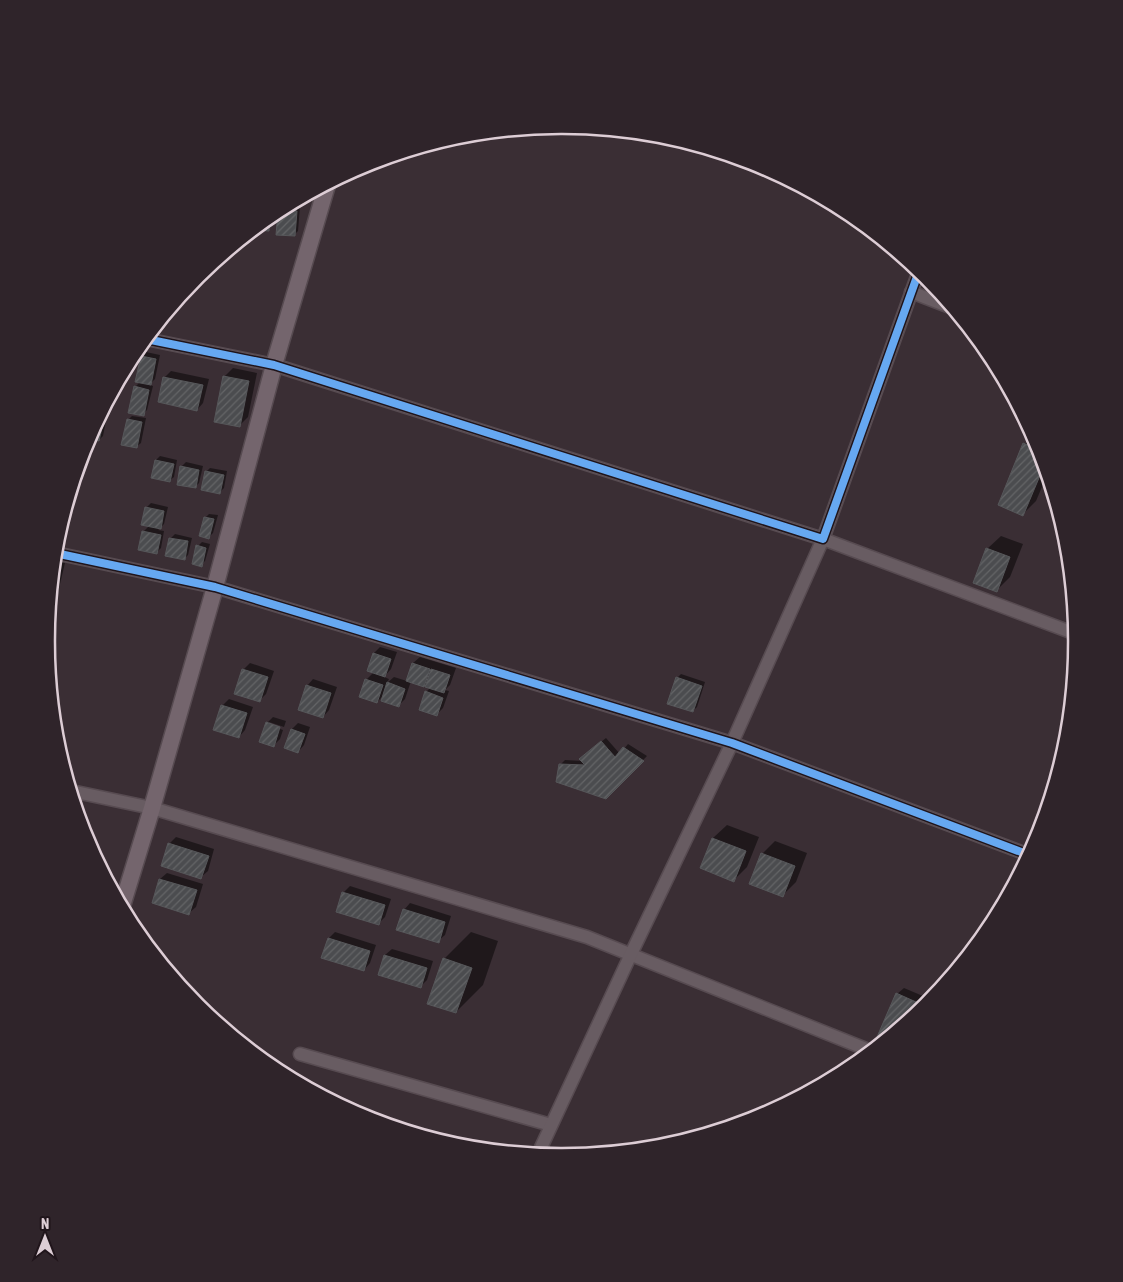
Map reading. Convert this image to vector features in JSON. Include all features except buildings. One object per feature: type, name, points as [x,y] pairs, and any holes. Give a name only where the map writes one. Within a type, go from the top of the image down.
[{"type":"street","points":[[125,897],[215,588],[274,365],[325,193]]},
{"type":"street","points":[[541,1147],[732,743],[823,539],[916,279]]},
{"type":"street","points":[[912,292],[937,301]]},
{"type":"street","points":[[154,341],[274,365],[823,539],[1068,631]]},
{"type":"street","points":[[63,555],[215,588],[732,743],[1022,852]]},
{"type":"street","points":[[78,793],[152,808],[587,937],[863,1048]]},
{"type":"street","points":[[300,1054],[551,1125]]},
{"type":"cycle path","points":[[154,341],[274,365],[823,539],[916,279]]},
{"type":"cycle path","points":[[63,555],[215,587],[732,743],[1022,852]]}]
